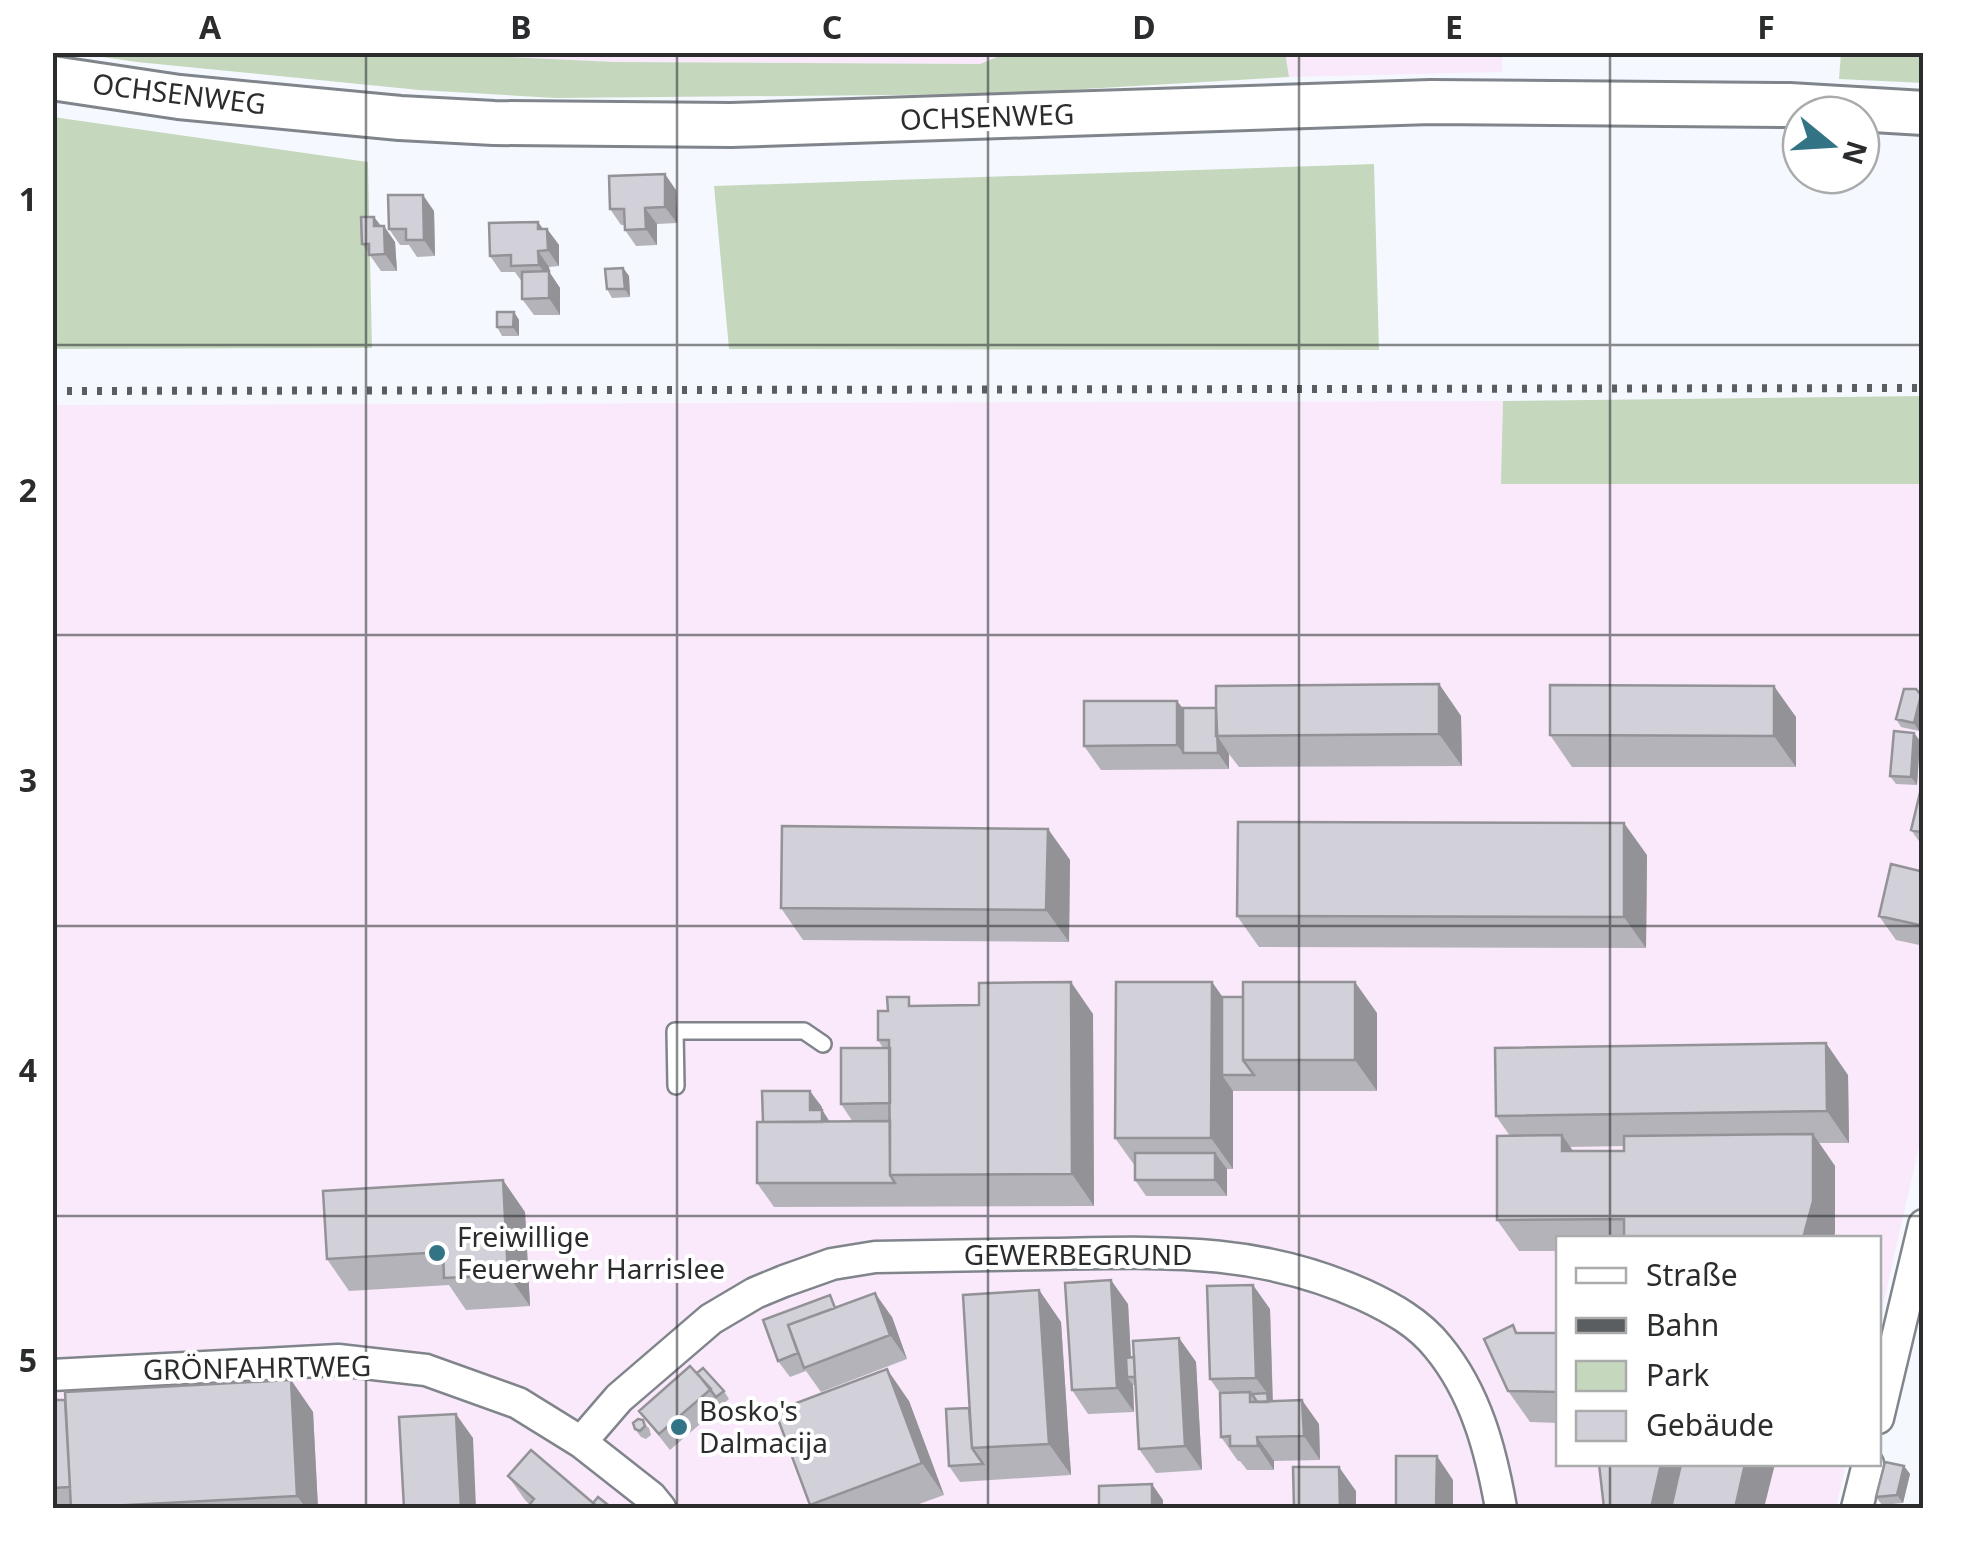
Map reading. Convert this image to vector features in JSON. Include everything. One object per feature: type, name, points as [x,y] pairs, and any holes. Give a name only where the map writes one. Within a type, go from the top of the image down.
[{"type":"main road","name":"OCHSENWEG","points":[[52,78],[179,97],[494,123],[731,125],[1431,102],[1788,105],[1924,113]]},
{"type":"street","points":[[1881,1408],[1917,1283],[1924,1224]]},
{"type":"street","name":"GEWERBEGRUND","points":[[582,1442],[619,1398],[712,1319],[755,1293],[832,1264],[875,1257],[1215,1254],[1259,1261],[1337,1283],[1412,1322],[1445,1356],[1475,1407],[1501,1508]]},
{"type":"street","name":"GRÖNFAHRTWEG","points":[[52,1375],[338,1360],[426,1370],[518,1403],[582,1442],[660,1508]]},
{"type":"street","points":[[1857,1508],[1868,1466]]},
{"type":"lane","points":[[676,1086],[675,1030],[804,1032],[823,1044]]},
{"type":"shaded area","points":[[419,53],[1009,53],[980,64],[615,62]]},
{"type":"shaded area","points":[[1285,53],[1502,53],[1502,72],[1289,77]]},
{"type":"shaded area","points":[[1503,401],[1502,484],[1923,484],[1924,1125],[1881,1314],[1881,1236],[1556,1236],[1556,1466],[1846,1466],[1836,1508],[53,1508],[52,405]]},
{"type":"green space","points":[[1009,52],[1285,52],[1289,77],[997,94],[555,98],[419,90],[75,53],[419,53],[615,62],[980,64]]},
{"type":"green space","points":[[1841,53],[1923,54],[1923,83],[1839,79]]},
{"type":"green space","points":[[53,117],[368,162],[372,348],[53,349]]},
{"type":"green space","points":[[1374,164],[1379,350],[729,349],[714,186]]},
{"type":"green space","points":[[1923,396],[1923,484],[1501,484],[1503,401]]},
{"type":"building","points":[[665,174],[665,207],[645,208],[646,229],[625,230],[624,209],[610,209],[609,176]]},
{"type":"building","points":[[388,195],[423,195],[424,240],[406,240],[406,229],[389,229]]},
{"type":"building","points":[[361,217],[374,217],[374,226],[384,226],[385,254],[369,255],[369,244],[362,244]]},
{"type":"building","points":[[538,222],[538,229],[547,229],[548,250],[538,251],[539,265],[511,266],[511,255],[490,256],[489,223]]},
{"type":"building","points":[[623,268],[625,289],[607,289],[605,269]]},
{"type":"building","points":[[549,271],[549,298],[522,299],[522,272]]},
{"type":"building","points":[[497,312],[514,312],[513,327],[497,327]]},
{"type":"building","points":[[1439,684],[1439,734],[1216,736],[1216,686]]},
{"type":"building","points":[[1550,685],[1774,686],[1774,736],[1550,735]]},
{"type":"building","points":[[1904,689],[1916,689],[1921,695],[1914,723],[1896,719]]},
{"type":"building","points":[[1084,701],[1177,701],[1177,745],[1084,746]]},
{"type":"building","points":[[1183,708],[1216,708],[1218,753],[1183,753]]},
{"type":"building","points":[[1894,731],[1914,733],[1911,777],[1890,776]]},
{"type":"building","points":[[1924,776],[1924,833],[1911,830]]},
{"type":"building","points":[[1238,822],[1624,823],[1624,917],[1237,916]]},
{"type":"building","points":[[782,826],[1048,829],[1046,910],[781,908]]},
{"type":"building","points":[[1891,864],[1924,872],[1924,926],[1879,916]]},
{"type":"building","points":[[1071,982],[1072,1174],[890,1175],[889,1040],[878,1040],[878,1011],[888,1011],[887,997],[909,997],[909,1006],[979,1005],[979,983]]},
{"type":"building","points":[[1116,982],[1212,982],[1211,1138],[1115,1138]]},
{"type":"building","points":[[1243,982],[1355,982],[1355,1060],[1243,1060]]},
{"type":"building","points":[[1222,997],[1243,997],[1243,1060],[1254,1075],[1222,1075]]},
{"type":"building","points":[[1826,1043],[1827,1111],[1496,1116],[1495,1048]]},
{"type":"building","points":[[841,1048],[890,1048],[890,1103],[841,1104]]},
{"type":"building","points":[[762,1091],[810,1091],[810,1110],[822,1110],[822,1122],[763,1122]]},
{"type":"building","points":[[890,1121],[890,1175],[895,1183],[757,1183],[757,1122]]},
{"type":"building","points":[[1813,1134],[1813,1201],[1804,1236],[1624,1236],[1624,1219],[1497,1220],[1497,1136],[1562,1135],[1562,1151],[1624,1151],[1624,1136]]},
{"type":"building","points":[[1135,1153],[1215,1153],[1215,1180],[1135,1180]]},
{"type":"building","points":[[503,1180],[508,1275],[444,1278],[443,1252],[327,1259],[323,1191]]},
{"type":"building","points":[[1111,1280],[1117,1388],[1072,1390],[1065,1283]]},
{"type":"building","points":[[1253,1285],[1256,1378],[1210,1379],[1207,1286]]},
{"type":"building","points":[[1039,1290],[1049,1444],[972,1448],[963,1295]]},
{"type":"building","points":[[875,1293],[890,1335],[804,1368],[788,1325]]},
{"type":"building","points":[[830,1295],[835,1308],[788,1325],[798,1353],[778,1361],[763,1320]]},
{"type":"building","points":[[1513,1325],[1516,1333],[1556,1333],[1556,1392],[1508,1391],[1484,1339]]},
{"type":"building","points":[[1179,1338],[1185,1446],[1139,1449],[1133,1341]]},
{"type":"building","points":[[1134,1357],[1135,1377],[1127,1377],[1126,1358]]},
{"type":"building","points":[[690,1366],[711,1389],[659,1434],[639,1411]]},
{"type":"building","points":[[703,1368],[724,1391],[716,1397],[697,1373]]},
{"type":"building","points":[[887,1369],[922,1463],[810,1505],[775,1411]]},
{"type":"building","points":[[291,1380],[297,1496],[71,1508],[65,1392]]},
{"type":"building","points":[[1250,1392],[1250,1402],[1302,1400],[1304,1436],[1257,1437],[1258,1446],[1230,1446],[1230,1436],[1221,1437],[1220,1393]]},
{"type":"building","points":[[1267,1393],[1268,1402],[1257,1402],[1252,1394]]},
{"type":"building","points":[[52,1400],[65,1400],[70,1487],[52,1488]]},
{"type":"building","points":[[969,1408],[972,1448],[983,1464],[949,1466],[946,1409]]},
{"type":"building","points":[[456,1414],[461,1508],[404,1508],[399,1417]]},
{"type":"building","points":[[638,1419],[645,1426],[640,1431],[633,1423]]},
{"type":"building","points":[[531,1450],[599,1508],[527,1508],[534,1499],[508,1476]]},
{"type":"building","points":[[1396,1456],[1437,1456],[1436,1508],[1396,1508]]},
{"type":"building","points":[[1885,1462],[1904,1466],[1897,1495],[1876,1497]]},
{"type":"building","points":[[1599,1466],[1661,1466],[1651,1508],[1604,1508]]},
{"type":"building","points":[[1681,1466],[1745,1466],[1735,1508],[1671,1508]]},
{"type":"building","points":[[1293,1467],[1339,1467],[1340,1508],[1294,1508]]},
{"type":"building","points":[[1152,1484],[1152,1508],[1099,1508],[1099,1486]]},
{"type":"building","points":[[598,1497],[612,1508],[599,1508],[593,1503]]},
{"type":"railway","points":[[52,391],[1924,388]]},
{"type":"place","name":"Freiwillige Feuerwehr Harrislee","points":[[437,1253]]},
{"type":"place","name":"Bosko's Dalmacija","points":[[679,1427]]}]
